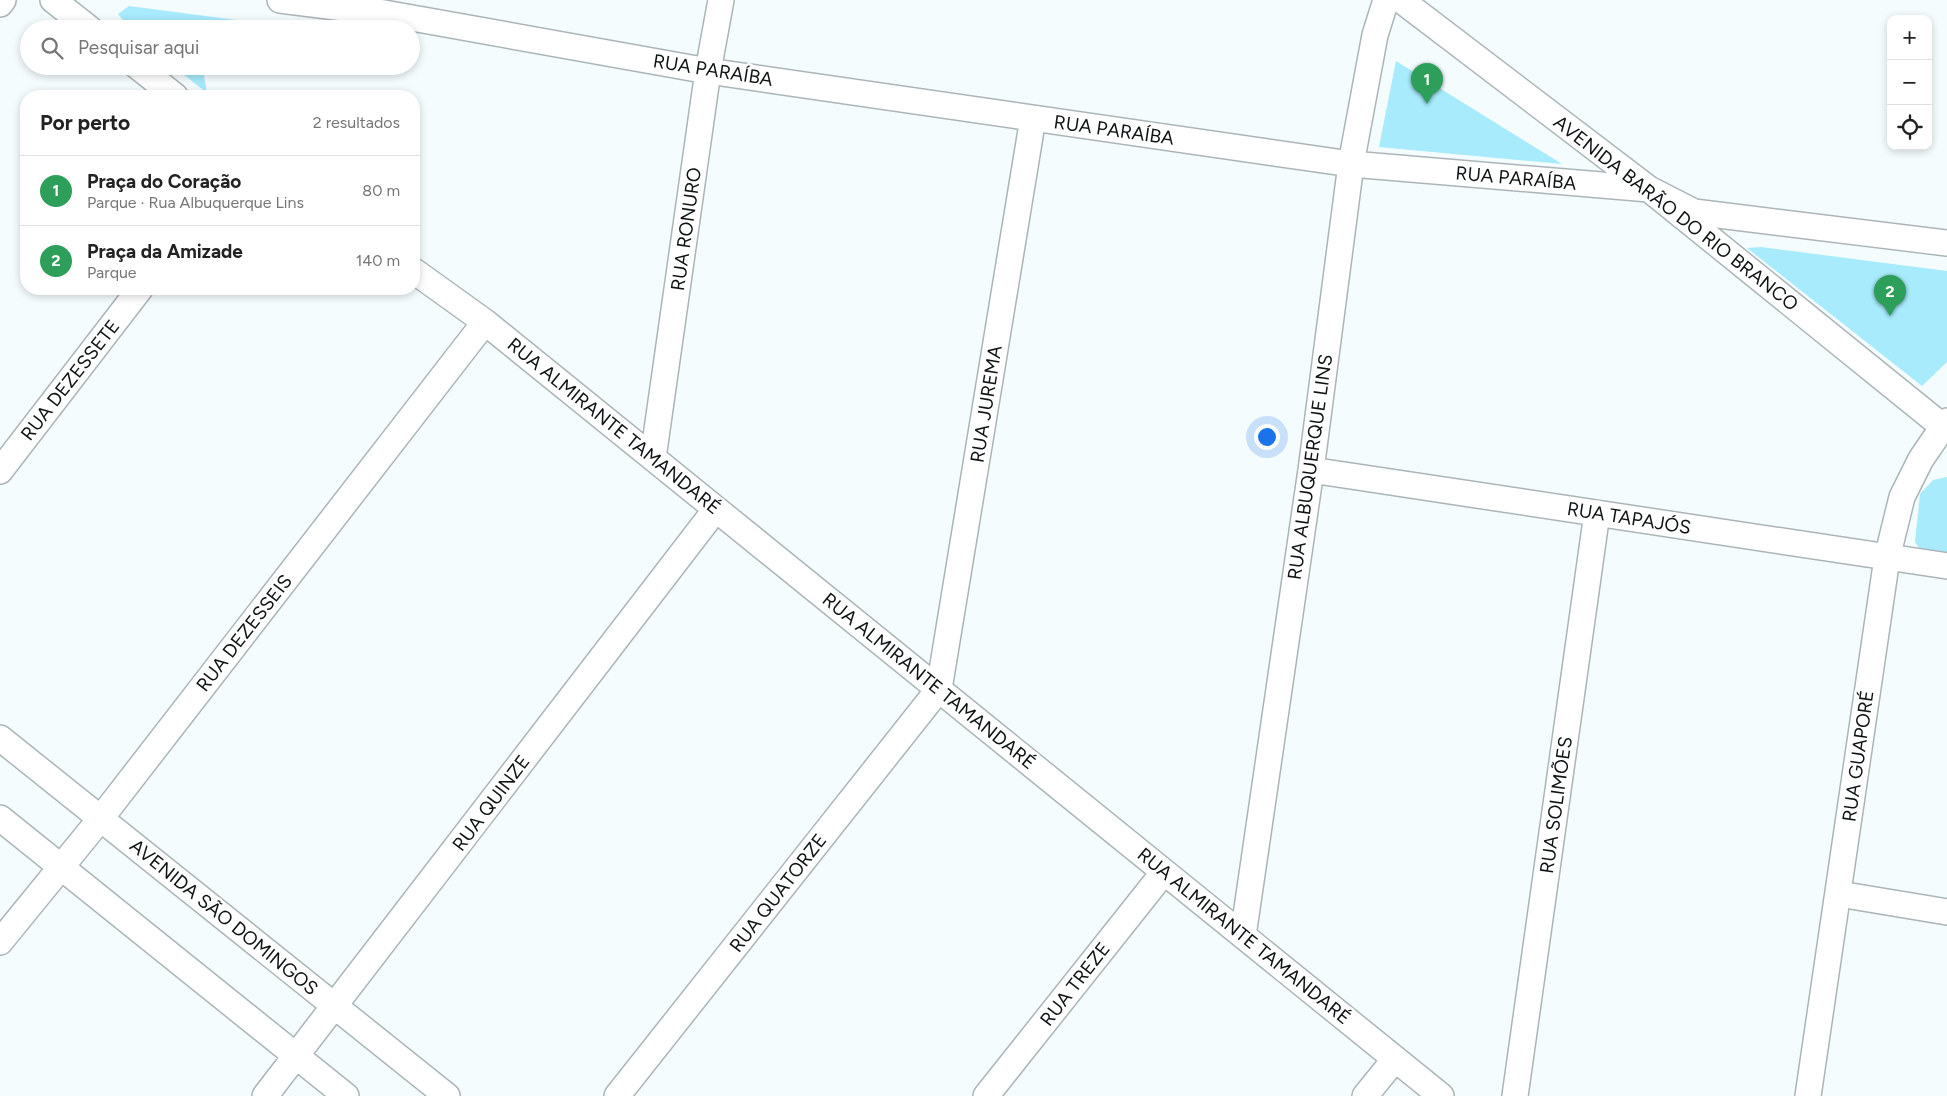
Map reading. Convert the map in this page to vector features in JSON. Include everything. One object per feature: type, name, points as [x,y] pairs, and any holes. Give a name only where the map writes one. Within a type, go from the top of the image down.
[{"type":"street","points":[[0,4],[3,0]]},
{"type":"street","points":[[53,0],[79,20]]},
{"type":"street","name":"RUA PARAÍBA","points":[[280,0],[385,7],[708,71],[1351,164],[1649,189],[1694,212],[1947,243]]},
{"type":"street","name":"RUA RONURO","points":[[653,458],[708,71],[721,0]]},
{"type":"street","name":"RUA ALBUQUERQUE LINS","points":[[1243,936],[1311,470],[1351,164],[1375,35],[1386,0]]},
{"type":"street","name":"AVENIDA BARÃO DO RIO BRANCO","points":[[1401,0],[1649,189],[1946,426]]},
{"type":"street","points":[[148,75],[167,90]]},
{"type":"street","name":"RUA JUREMA","points":[[939,689],[1033,118]]},
{"type":"street","name":"RUA ALMIRANTE TAMANDARÉ","points":[[420,275],[485,322],[1441,1096]]},
{"type":"street","name":"RUA DEZESSETE","points":[[0,471],[135,295]]},
{"type":"street","name":"RUA DEZESSEIS","points":[[0,942],[101,818],[485,322]]},
{"type":"street","name":"RUA GUAPORÉ","points":[[1808,1096],[1887,558],[1902,497],[1921,459],[1946,426]]},
{"type":"street","name":"RUA TAPAJÓS","points":[[1311,470],[1947,566]]},
{"type":"street","name":"RUA QUINZE","points":[[265,1096],[716,509]]},
{"type":"street","name":"RUA SOLIMÕES","points":[[1515,1096],[1597,513]]},
{"type":"street","name":"RUA QUATORZE","points":[[617,1096],[939,689]]},
{"type":"street","name":"AVENIDA SÃO DOMINGOS","points":[[0,738],[447,1096]]},
{"type":"street","points":[[0,818],[295,1057],[346,1096]]},
{"type":"street","name":"RUA TREZE","points":[[986,1096],[1164,872]]},
{"type":"street","points":[[1838,894],[1947,912]]},
{"type":"street","points":[[1365,1096],[1395,1059]]},
{"type":"shaded area","points":[[129,6],[236,20],[123,20],[118,14]]},
{"type":"shaded area","points":[[1396,61],[1562,164],[1379,147]]},
{"type":"shaded area","points":[[184,75],[204,75],[206,90],[203,90]]},
{"type":"shaded area","points":[[1761,247],[1947,271],[1947,362],[1922,386],[1747,248]]},
{"type":"shaded area","points":[[1947,477],[1947,556],[1920,550],[1915,542],[1920,494],[1933,480]]},
{"type":"place","name":"Praça do Coração","points":[[1427,104]]},
{"type":"place","name":"Praça da Amizade","points":[[1890,316]]}]
